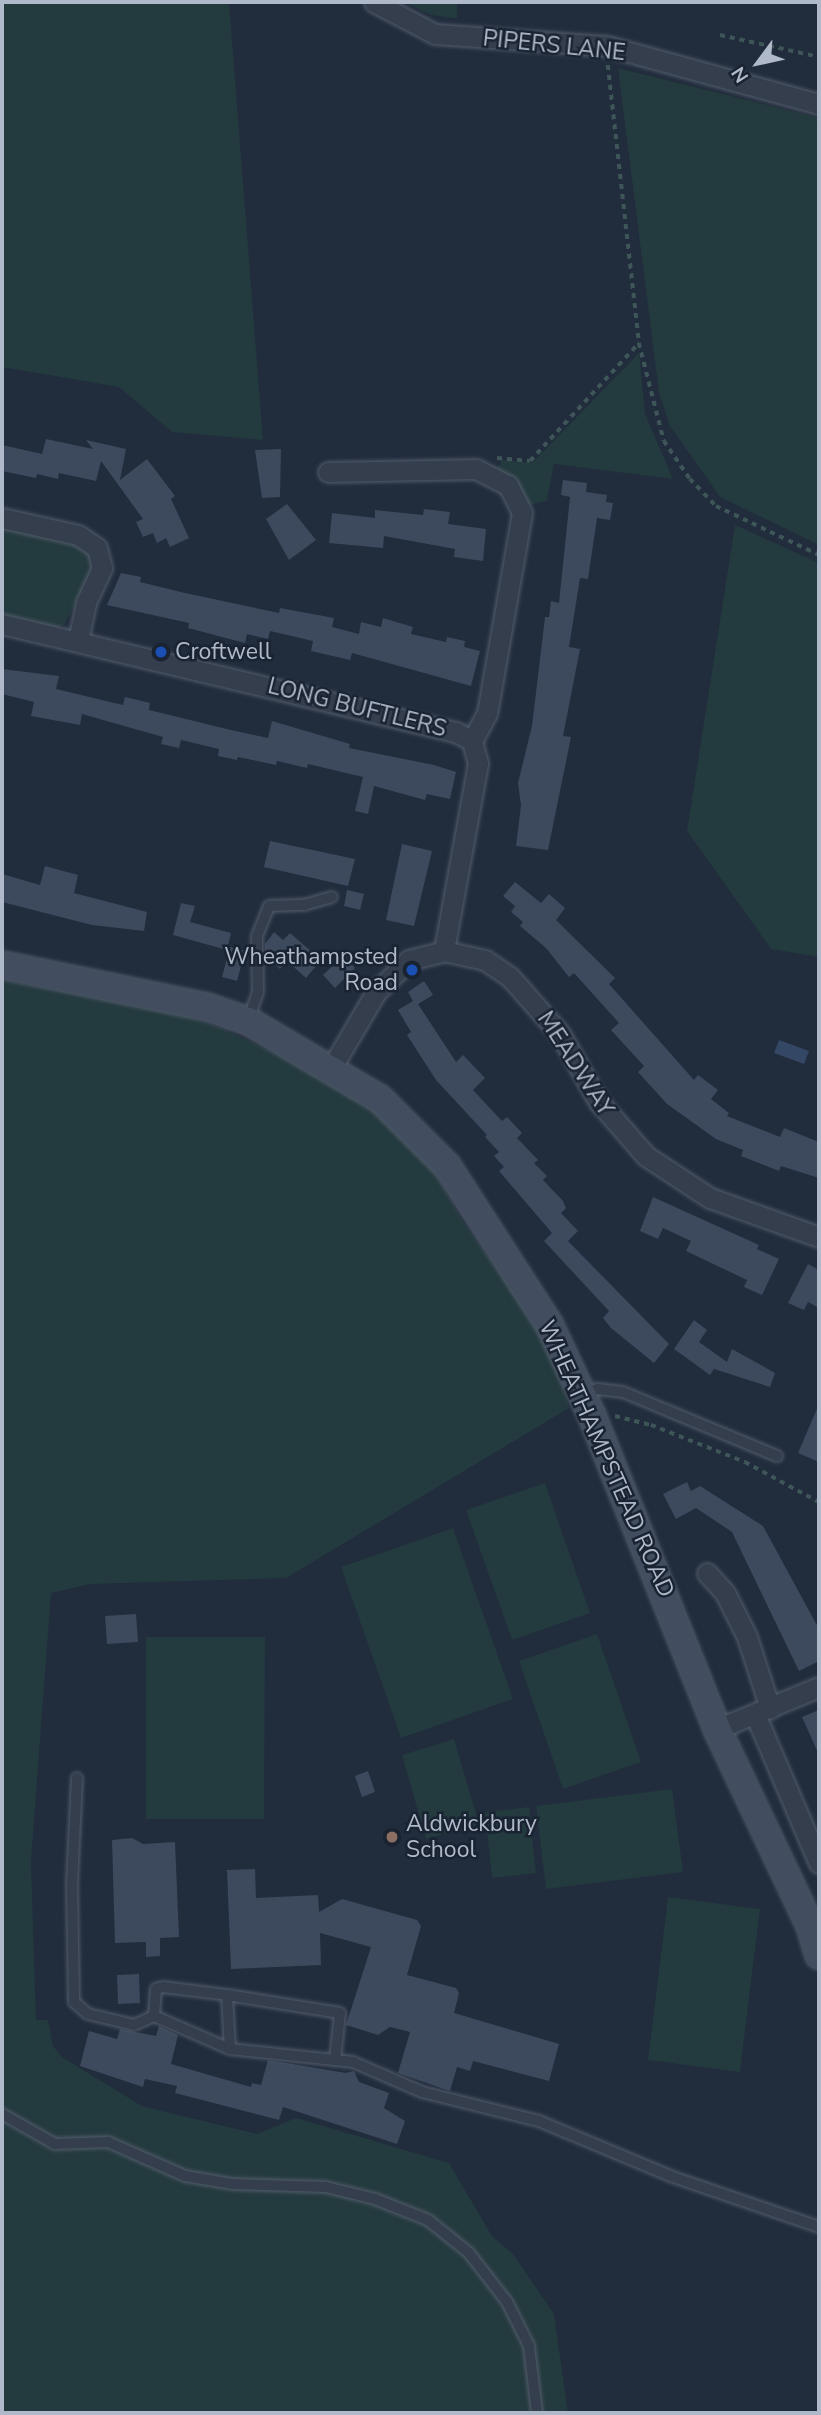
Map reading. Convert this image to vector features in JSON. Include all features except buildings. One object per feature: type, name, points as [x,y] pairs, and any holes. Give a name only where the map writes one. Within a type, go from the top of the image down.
[{"type":"street","name":"PIPERS LANE","points":[[374,2],[435,34],[607,46],[819,104]]},
{"type":"street","points":[[328,472],[490,472],[514,493],[522,526],[487,713],[472,741],[478,763],[444,951]]},
{"type":"street","points":[[2,518],[78,535],[97,548],[102,568],[86,603],[78,640]]},
{"type":"street","name":"LONG BUFTLERS","points":[[2,624],[456,732],[472,741]]},
{"type":"street","name":"MEADWAY","points":[[332,1067],[391,974],[409,960],[444,951],[485,960],[534,1002],[560,1034],[599,1102],[646,1156],[710,1198],[819,1237]]},
{"type":"street","name":"WHEATHAMPSTEAD ROAD","points":[[2,965],[207,1007],[248,1021],[332,1067],[380,1099],[447,1166],[549,1324],[587,1405],[717,1729],[819,1956]]},
{"type":"street","name":"WHEATHAMPSTEAD ROAD","points":[[706,1573],[725,1592],[747,1637],[763,1711],[819,1863]]},
{"type":"street","points":[[717,1729],[819,1687]]},
{"type":"lane","points":[[248,1021],[258,992],[257,936],[269,906],[304,905],[332,897]]},
{"type":"lane","points":[[587,1405],[598,1389],[623,1392],[777,1456]]},
{"type":"lane","points":[[77,1778],[72,1885],[74,2002],[88,2014],[134,2025],[154,2016],[230,2049],[353,2062],[422,2092],[539,2121],[673,2177],[819,2227]]},
{"type":"lane","points":[[154,2016],[156,1989],[163,1987],[340,2013],[335,2060]]},
{"type":"lane","points":[[228,1995],[230,2049]]},
{"type":"lane","points":[[2,2114],[55,2144],[108,2142],[185,2176],[233,2184],[326,2187],[375,2199],[428,2220],[469,2253],[507,2302],[529,2346],[537,2413]]},
{"type":"path","points":[[719,35],[819,57]]},
{"type":"path","points":[[607,46],[639,343],[664,441],[690,479],[716,506],[819,555]]},
{"type":"path","points":[[490,472],[496,458],[530,461],[639,343]]},
{"type":"path","points":[[587,1405],[652,1425],[745,1462],[819,1502]]},
{"type":"green space","points":[[2,2],[229,2],[263,440],[172,432],[119,387],[2,367]]},
{"type":"green space","points":[[404,2],[457,2],[457,19],[431,15]]},
{"type":"green space","points":[[618,68],[819,118],[819,545],[720,497],[670,426],[659,393]]},
{"type":"green space","points":[[639,353],[645,414],[673,479],[554,464],[547,501],[527,505],[508,475],[497,469],[502,460],[532,463]]},
{"type":"green space","points":[[735,525],[819,563],[819,957],[771,949],[687,831]]},
{"type":"green space","points":[[2,526],[75,542],[91,555],[92,573],[64,625],[58,628],[2,618]]},
{"type":"green space","points":[[2,980],[169,1010],[223,1029],[279,1055],[374,1109],[427,1159],[463,1222],[529,1314],[563,1386],[569,1408],[286,1578],[90,1584],[51,1593],[31,1861],[36,2020],[48,2020],[53,2046],[62,2057],[142,2106],[257,2134],[296,2118],[449,2163],[492,2236],[513,2254],[554,2314],[568,2413],[2,2413]]},
{"type":"green space","points":[[545,1483],[590,1613],[512,1640],[466,1510]]},
{"type":"green space","points":[[453,1528],[513,1699],[401,1738],[341,1567]]},
{"type":"green space","points":[[597,1634],[641,1762],[563,1789],[519,1661]]},
{"type":"green space","points":[[146,1637],[265,1637],[264,1819],[146,1819]]},
{"type":"green space","points":[[454,1739],[479,1824],[426,1839],[402,1755]]},
{"type":"green space","points":[[672,1789],[683,1872],[546,1889],[536,1806]]},
{"type":"green space","points":[[529,1807],[536,1873],[492,1878],[485,1812]]},
{"type":"green space","points":[[668,1897],[760,1909],[740,2072],[648,2060]]},
{"type":"water","points":[[779,1040],[809,1051],[804,1064],[774,1053]]},
{"type":"place","name":"Croftwell","points":[[161,652]]},
{"type":"place","name":"Wheathampsted Road","points":[[412,970]]},
{"type":"place","name":"Aldwickbury School","points":[[392,1837]]}]
